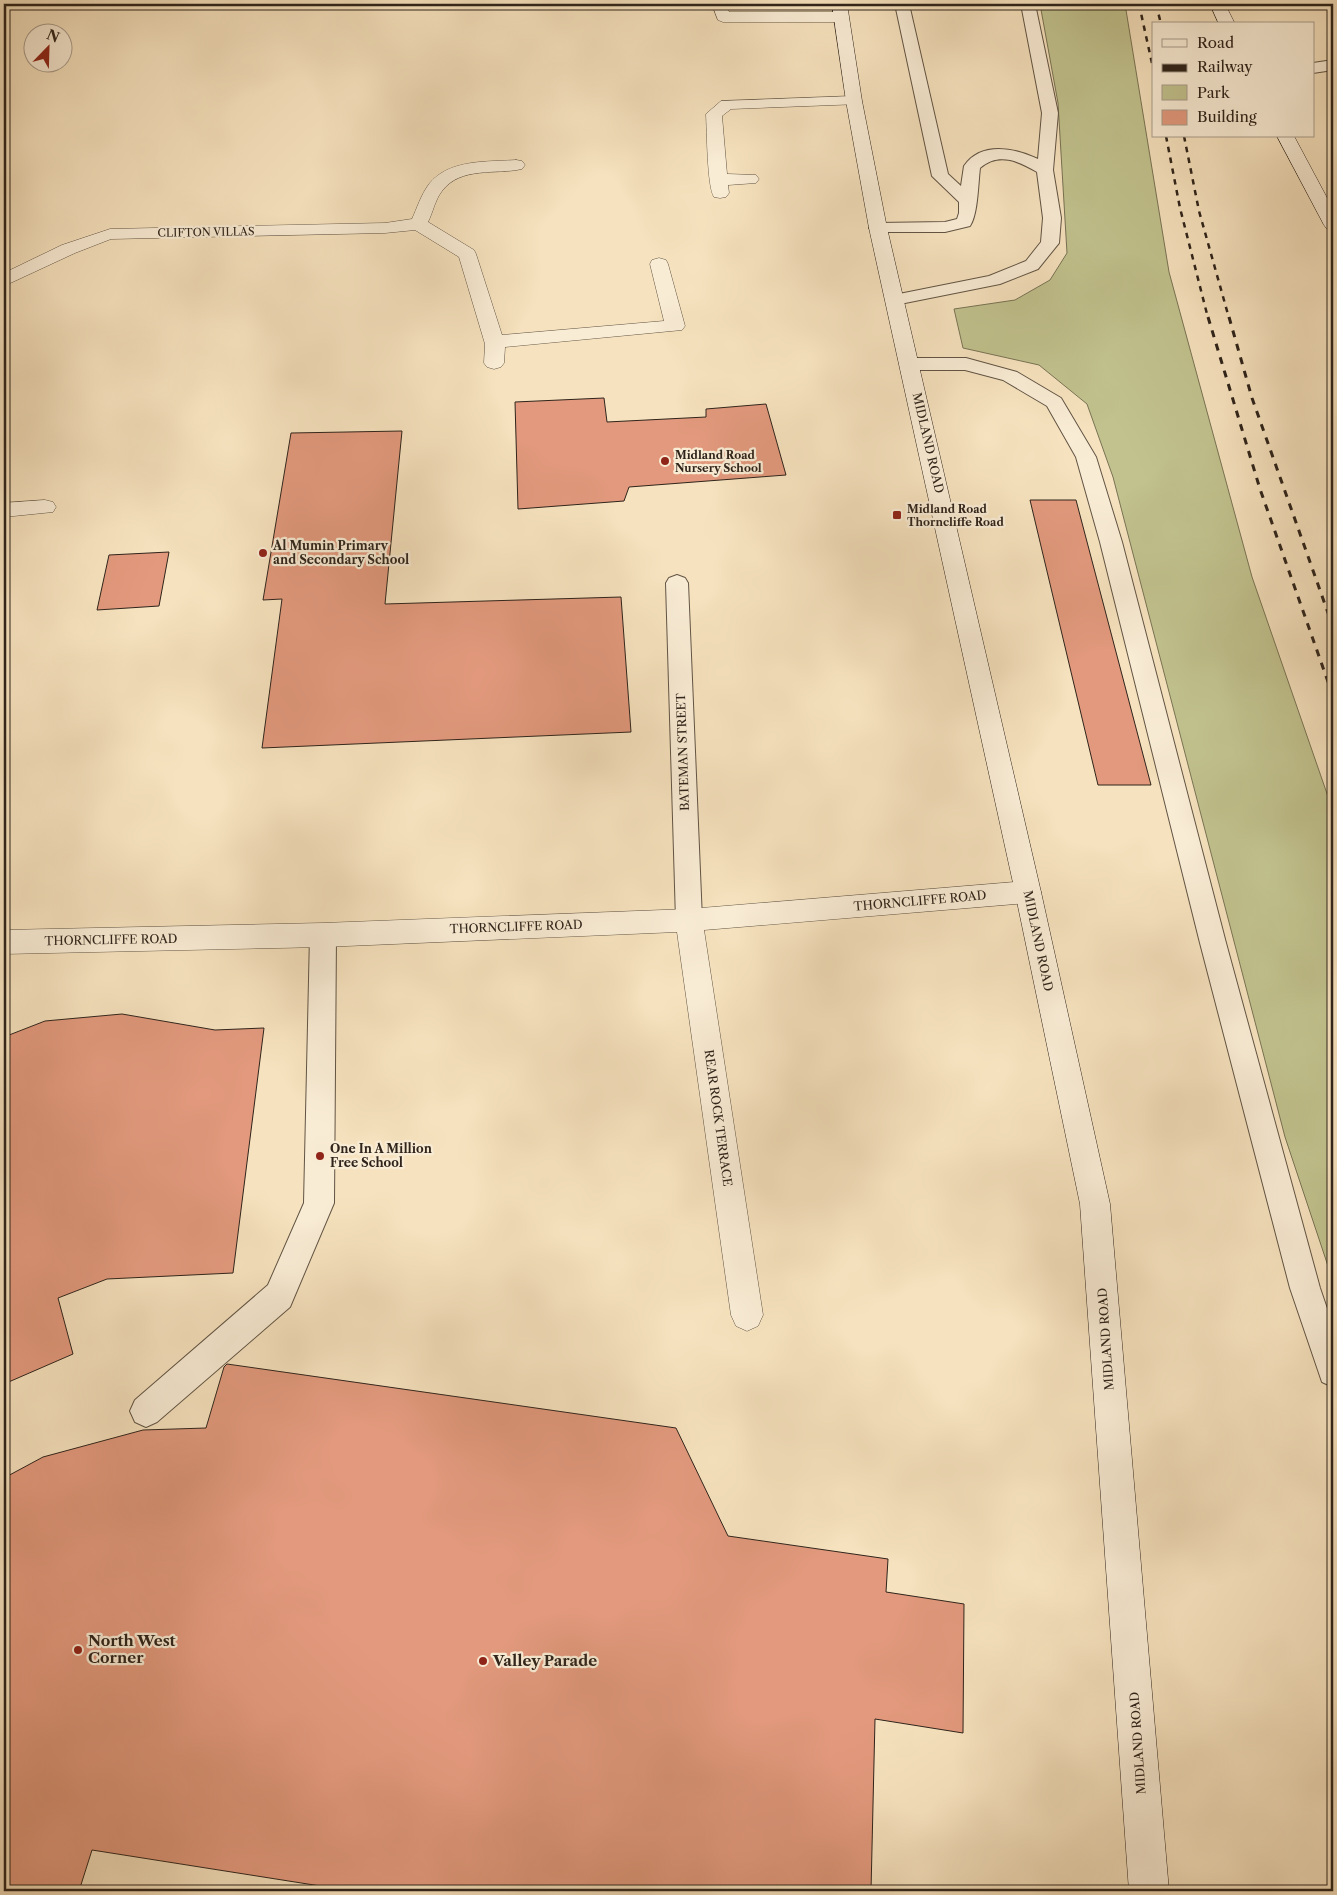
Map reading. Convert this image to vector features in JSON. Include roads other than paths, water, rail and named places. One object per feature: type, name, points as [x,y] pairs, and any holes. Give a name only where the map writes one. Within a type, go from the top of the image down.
[{"type":"street","points":[[719,4],[722,17],[840,10]]},
{"type":"street","points":[[1218,4],[1226,22]]},
{"type":"street","name":"MIDLAND ROAD","points":[[840,10],[854,101],[878,228],[1028,892],[1096,1204],[1149,1891]]},
{"type":"street","points":[[750,180],[719,187],[714,114],[727,104],[854,101]]},
{"type":"street","points":[[1286,138],[1328,204],[1333,225]]},
{"type":"street","points":[[494,363],[494,342],[467,254],[418,224],[425,212],[433,190],[442,180],[458,171],[516,166]]},
{"type":"street","name":"CLIFTON VILLAS","points":[[4,280],[42,260],[83,242],[110,234],[385,228],[418,224]]},
{"type":"street","points":[[494,342],[675,326],[659,264]]},
{"type":"street","points":[[4,510],[45,507]]},
{"type":"street","name":"THORNCLIFFE ROAD","points":[[4,942],[323,935],[689,920],[1028,892]]},
{"type":"street","name":"REAR ROCK TERRACE","points":[[689,920],[747,1315]]},
{"type":"lane","points":[[902,4],[940,176],[967,201]]},
{"type":"lane","points":[[895,300],[994,280],[1032,265],[1050,243],[1052,218],[1045,170],[1050,113],[1028,4]]},
{"type":"lane","points":[[1314,68],[1333,65]]},
{"type":"lane","points":[[878,228],[945,227],[964,222],[968,213],[967,201],[972,166],[985,156],[1001,154],[1020,156],[1045,170]]},
{"type":"lane","points":[[910,364],[966,364],[1010,376],[1054,402],[1086,457],[1111,542],[1213,944],[1302,1278],[1333,1371]]},
{"type":"lane","name":"BATEMAN STREET","points":[[677,583],[689,920]]},
{"type":"lane","points":[[146,1412],[279,1296],[319,1203],[323,935]]},
{"type":"railway","points":[[1139,4],[1152,63]]},
{"type":"railway","points":[[1156,4],[1160,22]]},
{"type":"railway","points":[[1166,138],[1180,208],[1208,318]]},
{"type":"railway","points":[[1184,138],[1199,211],[1229,318]]},
{"type":"railway","points":[[1208,317],[1260,489],[1333,696]]},
{"type":"railway","points":[[1229,317],[1252,398],[1333,627]]},
{"type":"place","name":"Midland Road Nursery School","points":[[665,461]]},
{"type":"place","name":"Midland Road Thorncliffe Road","points":[[897,515]]},
{"type":"place","name":"Al Mumin Primary and Secondary School","points":[[263,553]]},
{"type":"place","name":"One In A Million Free School","points":[[320,1156]]},
{"type":"place","name":"North West Corner","points":[[78,1650]]},
{"type":"place","name":"Valley Parade","points":[[483,1661]]}]
